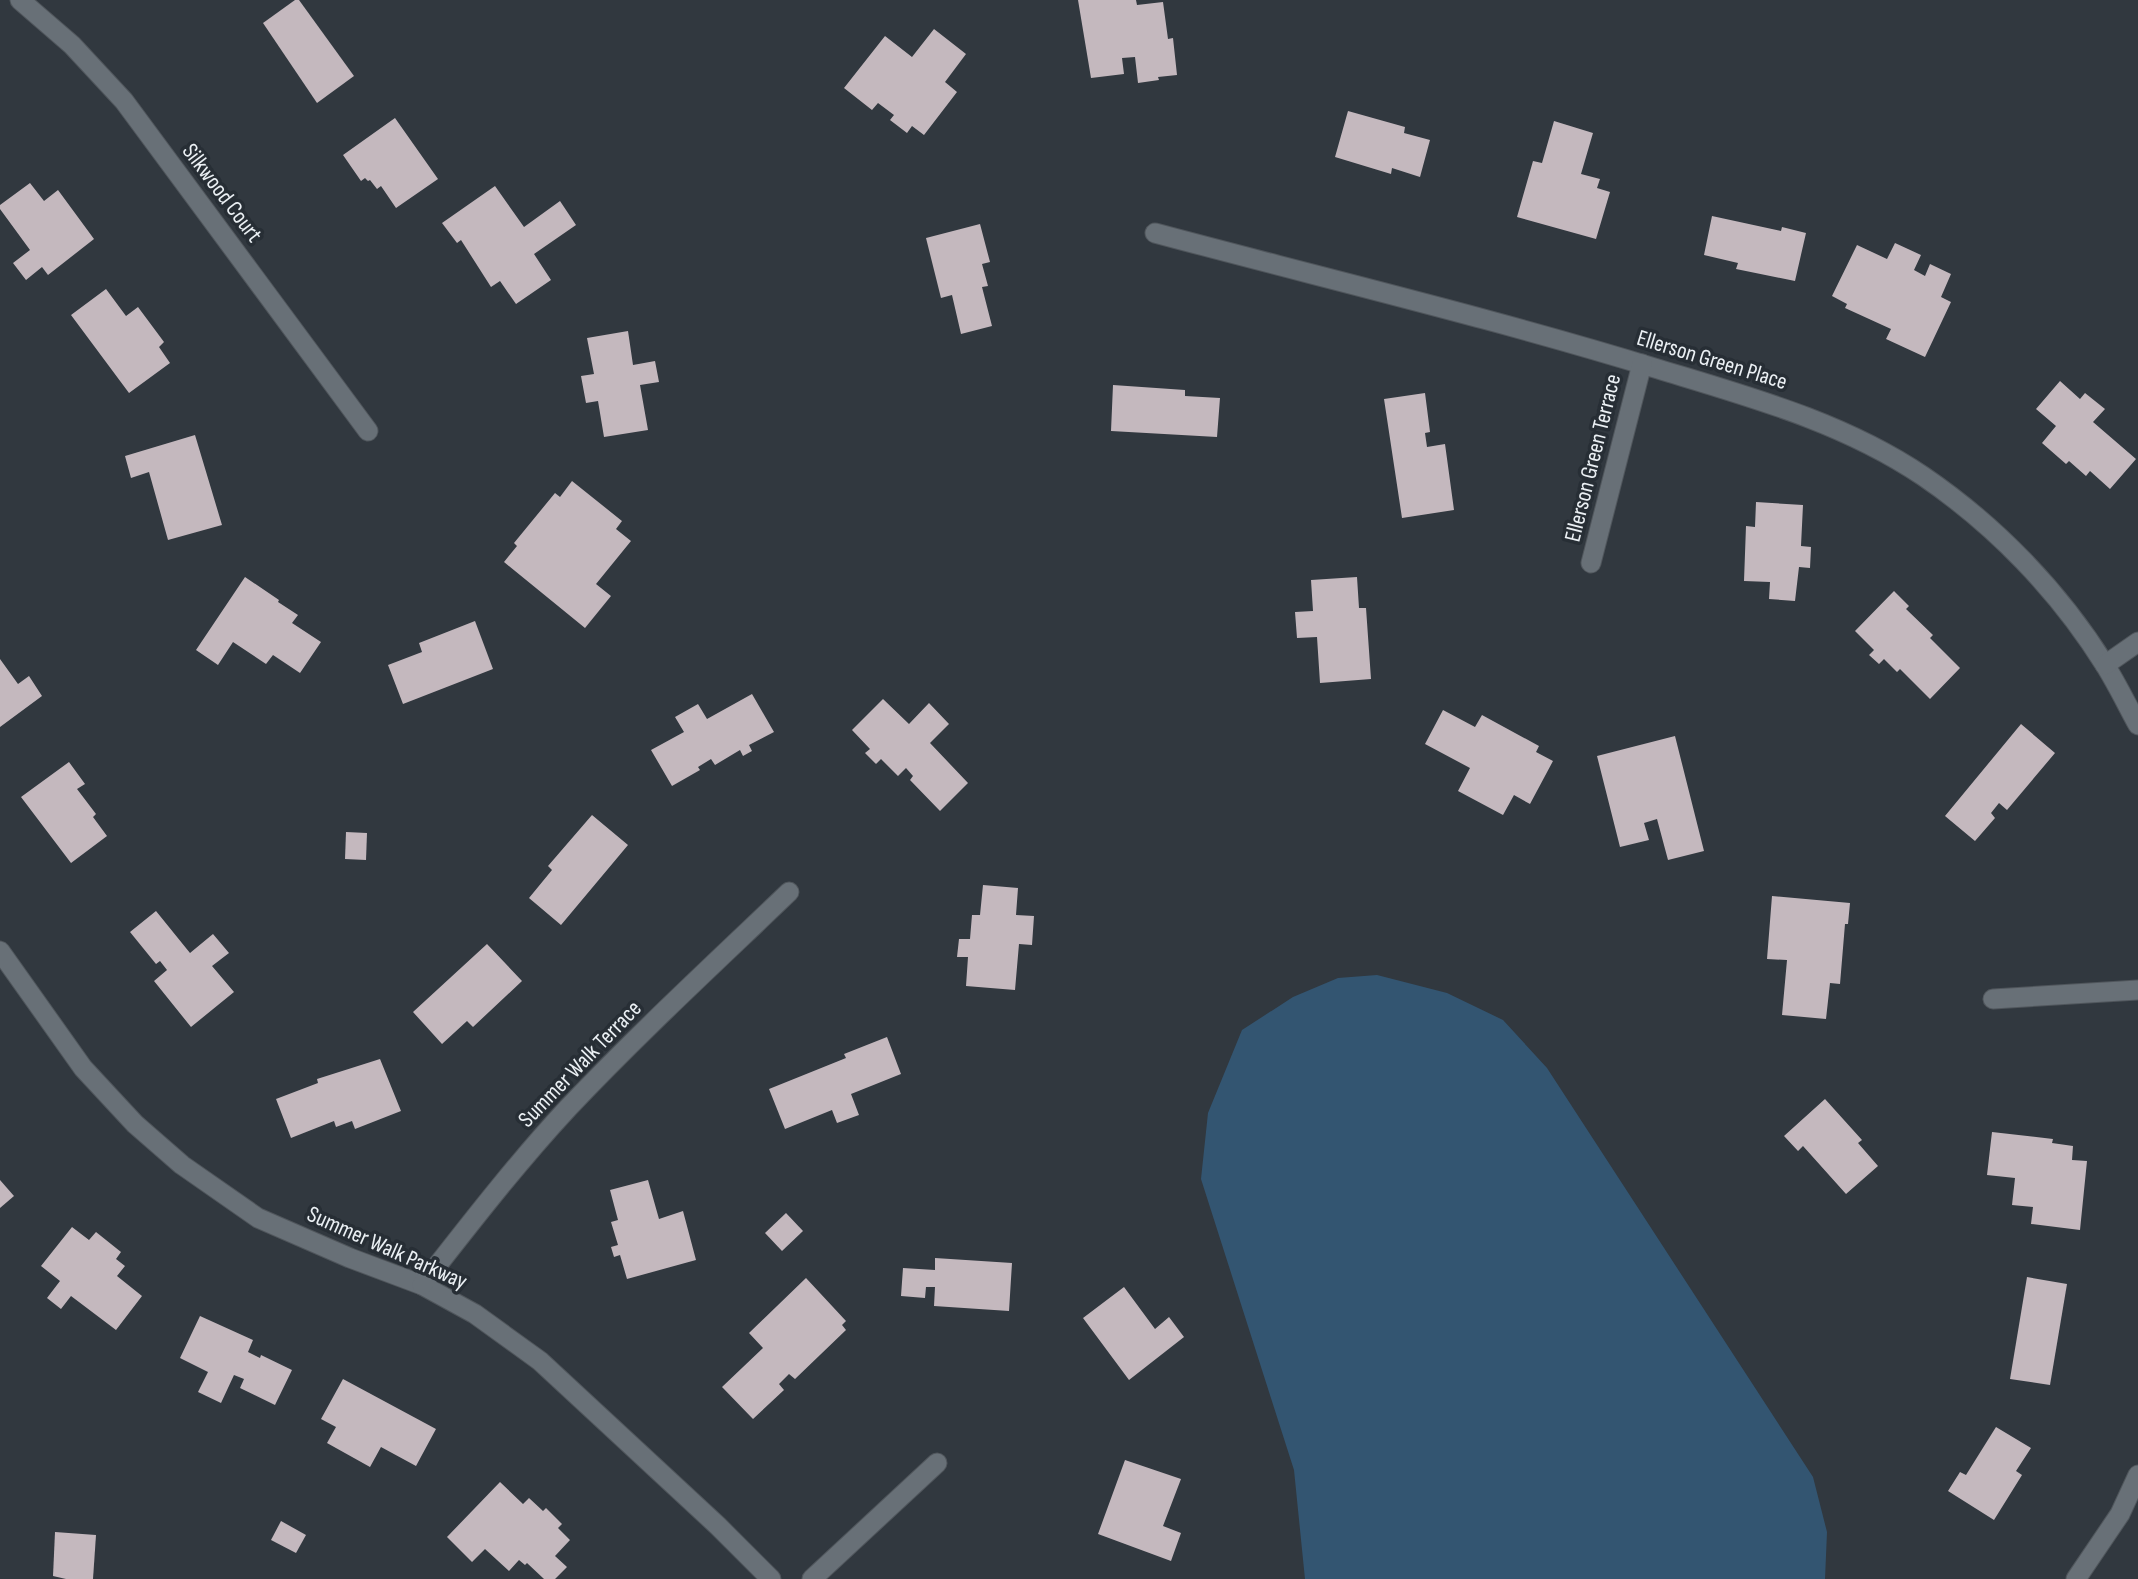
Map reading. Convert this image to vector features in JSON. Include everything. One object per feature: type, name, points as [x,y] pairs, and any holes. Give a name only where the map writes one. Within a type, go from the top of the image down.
[{"type":"street","name":"Silkwood Court","points":[[20,0],[72,45],[124,101],[368,431]]},
{"type":"street","name":"Ellerson Green Place","points":[[1155,233],[1642,364],[1793,411],[1860,440],[1922,476],[1980,520],[2032,570],[2078,626],[2105,665],[2138,725]]},
{"type":"street","name":"Ellerson Green Terrace","points":[[1591,563],[1642,364]]},
{"type":"street","points":[[2105,665],[2138,642]]},
{"type":"street","name":"Summer Walk Terrace","points":[[422,1285],[491,1197],[568,1108],[789,892]]},
{"type":"street","name":"Summer Walk Parkway","points":[[0,951],[83,1068],[135,1124],[182,1165],[258,1218],[350,1258],[422,1285],[475,1314],[540,1361],[718,1526],[771,1579]]},
{"type":"street","points":[[1993,999],[2138,990]]},
{"type":"street","points":[[812,1579],[937,1462]]},
{"type":"street","points":[[2076,1579],[2120,1514],[2138,1475]]},
{"type":"water","points":[[1377,975],[1447,993],[1503,1020],[1547,1068],[1813,1477],[1827,1532],[1825,1579],[1305,1579],[1294,1470],[1201,1179],[1208,1113],[1242,1030],[1293,997],[1338,978]]},
{"type":"building","points":[[295,0],[299,0],[354,76],[317,103],[263,23]]},
{"type":"building","points":[[1078,0],[1136,0],[1137,5],[1163,2],[1168,39],[1173,38],[1177,75],[1138,83],[1135,57],[1122,58],[1124,74],[1091,78]]},
{"type":"building","points":[[934,29],[966,54],[945,82],[957,92],[924,135],[912,126],[907,133],[890,120],[894,115],[878,103],[872,110],[844,88],[885,36],[912,57]]},
{"type":"building","points":[[1348,111],[1405,127],[1404,133],[1430,140],[1420,177],[1392,168],[1391,174],[1335,157]]},
{"type":"building","points":[[395,118],[438,179],[396,208],[381,186],[377,189],[365,178],[361,181],[343,155]]},
{"type":"building","points":[[1554,121],[1593,133],[1581,174],[1600,179],[1597,188],[1610,192],[1596,239],[1517,217],[1533,161],[1542,163]]},
{"type":"building","points":[[30,183],[44,201],[58,190],[94,239],[48,275],[42,267],[26,280],[13,263],[30,250],[0,209],[0,205]]},
{"type":"building","points":[[495,186],[524,227],[560,201],[576,225],[534,254],[551,280],[516,304],[500,281],[491,287],[461,240],[457,243],[442,223]]},
{"type":"building","points":[[1712,216],[1781,231],[1782,227],[1806,233],[1795,281],[1736,269],[1738,263],[1704,255]]},
{"type":"building","points":[[980,224],[990,262],[982,264],[988,286],[982,287],[992,326],[961,334],[952,295],[941,298],[926,238]]},
{"type":"building","points":[[1895,243],[1921,255],[1914,270],[1925,276],[1930,264],[1951,274],[1941,297],[1951,302],[1925,357],[1886,339],[1891,329],[1845,308],[1847,304],[1832,296],[1857,245],[1887,259]]},
{"type":"building","points":[[106,289],[126,316],[138,307],[164,342],[159,347],[170,363],[129,393],[71,315]]},
{"type":"building","points":[[628,331],[633,365],[655,361],[659,382],[640,385],[648,430],[604,437],[598,401],[586,403],[581,376],[594,374],[587,338]]},
{"type":"building","points":[[2060,381],[2080,399],[2085,393],[2105,409],[2093,422],[2136,459],[2110,489],[2090,471],[2086,476],[2069,461],[2066,464],[2042,443],[2056,426],[2036,409]]},
{"type":"building","points":[[1113,385],[1185,390],[1185,396],[1220,398],[1217,437],[1111,431]]},
{"type":"building","points":[[1425,393],[1430,432],[1425,433],[1427,447],[1445,444],[1454,510],[1402,518],[1384,399]]},
{"type":"building","points":[[195,435],[222,525],[168,540],[149,472],[131,478],[125,456]]},
{"type":"building","points":[[572,481],[622,521],[616,529],[631,541],[596,584],[611,596],[585,628],[504,562],[517,546],[514,543],[555,493],[560,497]]},
{"type":"building","points":[[1756,502],[1803,505],[1801,546],[1811,547],[1810,568],[1799,567],[1795,601],[1769,599],[1770,582],[1744,581],[1746,526],[1755,527]]},
{"type":"building","points":[[245,577],[298,615],[292,623],[321,642],[300,673],[273,655],[266,664],[233,642],[218,665],[196,650]]},
{"type":"building","points":[[1357,577],[1359,608],[1366,608],[1371,679],[1320,683],[1317,637],[1297,638],[1295,612],[1313,611],[1311,580]]},
{"type":"building","points":[[1894,591],[1909,606],[1906,609],[1933,635],[1930,638],[1960,668],[1930,699],[1900,669],[1897,672],[1884,659],[1879,664],[1869,655],[1874,650],[1855,631]]},
{"type":"building","points":[[475,621],[493,669],[403,704],[388,665],[422,652],[419,643]]},
{"type":"building","points":[[0,659],[18,684],[29,676],[42,696],[0,727]]},
{"type":"building","points":[[752,694],[774,732],[749,745],[752,751],[743,756],[740,750],[715,765],[711,759],[698,767],[700,770],[672,786],[651,750],[684,732],[675,717],[698,704],[707,719]]},
{"type":"building","points":[[883,699],[909,724],[929,703],[949,724],[930,743],[968,783],[940,811],[910,780],[913,776],[906,768],[898,776],[881,759],[876,764],[865,753],[870,749],[852,730]]},
{"type":"building","points":[[1443,710],[1475,727],[1482,715],[1539,746],[1536,752],[1553,761],[1530,804],[1514,795],[1503,815],[1458,791],[1470,768],[1425,744]]},
{"type":"building","points":[[2021,724],[2055,753],[2007,810],[1999,803],[1991,813],[1995,818],[1975,841],[1945,816]]},
{"type":"building","points":[[1675,736],[1704,851],[1668,860],[1657,819],[1644,823],[1649,840],[1620,847],[1597,756]]},
{"type":"building","points":[[69,762],[85,784],[77,789],[96,814],[93,817],[107,836],[71,863],[21,797]]},
{"type":"building","points":[[592,815],[628,845],[561,925],[529,898],[552,870],[548,866]]},
{"type":"building","points":[[346,832],[367,833],[366,860],[345,859]]},
{"type":"building","points":[[983,885],[1018,888],[1016,915],[1034,916],[1032,945],[1019,944],[1015,990],[966,986],[968,957],[957,957],[959,939],[970,939],[972,915],[980,915]]},
{"type":"building","points":[[1772,896],[1850,903],[1848,924],[1845,924],[1840,984],[1830,983],[1826,1019],[1782,1015],[1787,960],[1767,959]]},
{"type":"building","points":[[156,911],[190,953],[213,934],[229,953],[212,966],[234,992],[191,1027],[154,981],[167,970],[160,961],[156,964],[130,932]]},
{"type":"building","points":[[487,944],[522,981],[473,1027],[467,1021],[442,1044],[413,1012]]},
{"type":"building","points":[[887,1037],[901,1074],[851,1094],[859,1115],[837,1123],[832,1110],[785,1129],[769,1089],[846,1058],[844,1054]]},
{"type":"building","points":[[380,1059],[401,1111],[355,1129],[352,1121],[336,1127],[334,1121],[291,1138],[276,1099],[318,1083],[317,1079]]},
{"type":"building","points":[[1825,1099],[1862,1140],[1858,1143],[1878,1166],[1846,1194],[1803,1146],[1798,1151],[1784,1136]]},
{"type":"building","points":[[1992,1132],[2053,1139],[2052,1143],[2073,1146],[2072,1160],[2087,1161],[2080,1230],[2031,1224],[2033,1207],[2012,1205],[2015,1178],[1987,1175]]},
{"type":"building","points":[[0,1180],[14,1196],[0,1208]]},
{"type":"building","points":[[648,1180],[659,1219],[683,1211],[696,1260],[627,1279],[620,1255],[614,1257],[611,1247],[618,1245],[611,1222],[618,1220],[610,1190]]},
{"type":"building","points":[[786,1213],[803,1231],[782,1251],[765,1233]]},
{"type":"building","points":[[72,1227],[89,1240],[96,1232],[121,1252],[116,1259],[125,1266],[117,1276],[142,1296],[116,1330],[71,1296],[61,1309],[47,1298],[60,1281],[41,1266]]},
{"type":"building","points":[[935,1258],[1012,1263],[1009,1311],[934,1306],[935,1287],[926,1287],[925,1298],[901,1296],[903,1268],[935,1270]]},
{"type":"building","points":[[2027,1277],[2067,1284],[2050,1385],[2010,1379]]},
{"type":"building","points":[[806,1278],[846,1321],[842,1325],[846,1330],[795,1379],[789,1374],[779,1384],[784,1390],[753,1419],[722,1387],[763,1348],[749,1333]]},
{"type":"building","points":[[1124,1287],[1155,1329],[1169,1317],[1184,1337],[1129,1380],[1083,1318]]},
{"type":"building","points":[[200,1316],[253,1340],[248,1352],[260,1358],[261,1355],[292,1370],[275,1405],[240,1388],[244,1379],[234,1375],[221,1403],[198,1392],[208,1372],[180,1358]]},
{"type":"building","points":[[343,1379],[436,1429],[416,1466],[381,1447],[370,1467],[327,1443],[336,1427],[321,1419]]},
{"type":"building","points":[[1996,1427],[2031,1448],[2016,1471],[2022,1475],[1994,1520],[1948,1491],[1960,1472],[1966,1475]]},
{"type":"building","points":[[1125,1460],[1181,1479],[1163,1526],[1181,1533],[1171,1561],[1098,1534]]},
{"type":"building","points":[[500,1482],[523,1504],[529,1498],[543,1511],[546,1508],[562,1524],[558,1528],[570,1540],[555,1556],[567,1567],[555,1579],[544,1579],[527,1563],[525,1565],[519,1560],[509,1571],[485,1549],[472,1562],[447,1537]]},
{"type":"building","points":[[281,1521],[306,1535],[296,1553],[271,1540]]},
{"type":"building","points":[[55,1532],[96,1535],[93,1579],[53,1576]]}]
